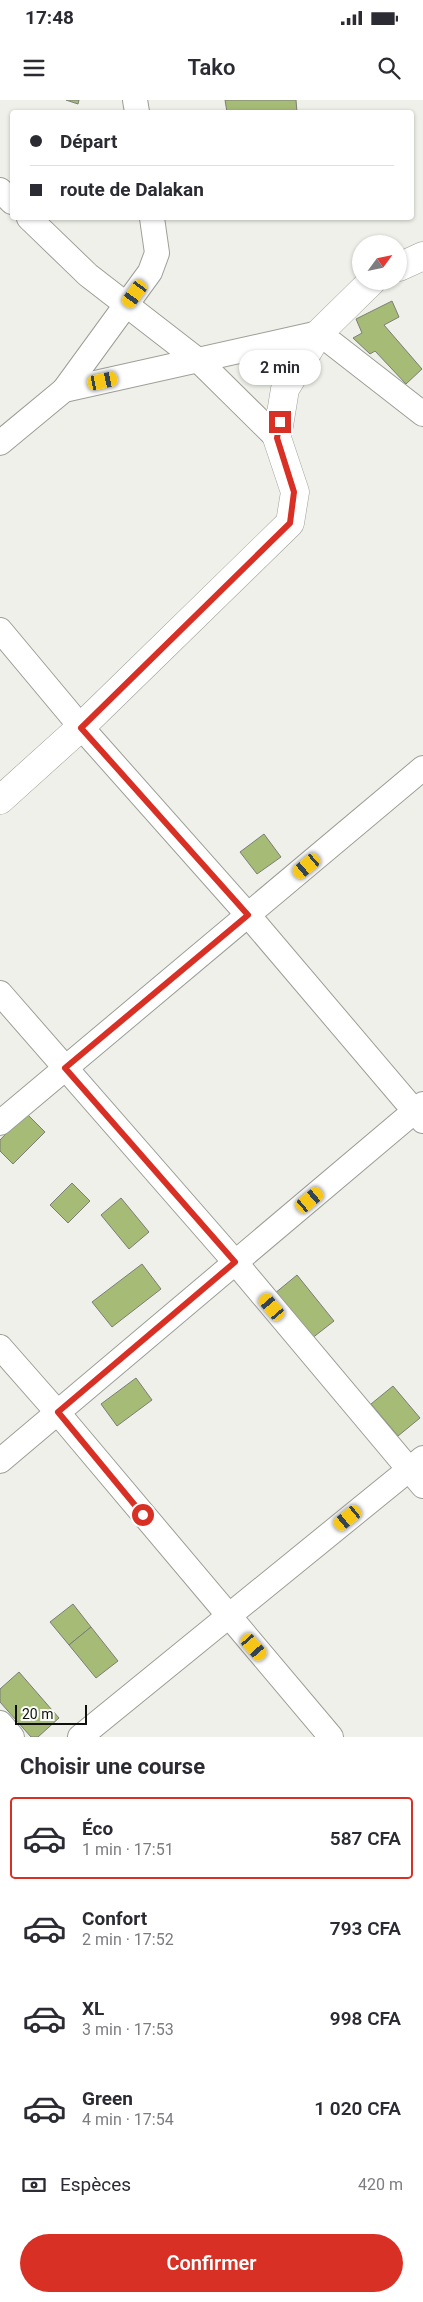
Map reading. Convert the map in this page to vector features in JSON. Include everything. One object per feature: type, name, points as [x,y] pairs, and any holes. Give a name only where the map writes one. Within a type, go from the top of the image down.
[{"type":"street","points":[[0,190],[10,200]]},
{"type":"street","points":[[31,220],[88,275],[199,361],[277,438]]},
{"type":"street","points":[[0,443],[64,390],[150,272],[157,253],[152,220]]},
{"type":"street","points":[[408,264],[423,256]]},
{"type":"street","points":[[0,800],[81,728],[290,523],[294,492],[277,438],[285,389],[318,333],[363,290]]},
{"type":"street","points":[[64,390],[318,333]]},
{"type":"street","points":[[318,333],[423,414]]},
{"type":"street","points":[[0,630],[81,728],[420,1112],[235,1262],[0,1461]]},
{"type":"street","points":[[0,1123],[423,768]]},
{"type":"street","points":[[0,992],[418,1471],[228,1617],[80,1737]]},
{"type":"street","points":[[0,1348],[58,1412],[228,1617],[331,1737]]},
{"type":"street","points":[[0,1723],[12,1737]]},
{"type":"building","points":[[66,100],[79,100],[78,104]]},
{"type":"building","points":[[225,100],[296,100],[297,110],[227,110]]},
{"type":"building","points":[[392,301],[399,317],[384,325],[422,369],[406,384],[375,351],[370,354],[353,338],[362,333],[356,319]]},
{"type":"building","points":[[264,834],[281,857],[257,874],[240,852]]},
{"type":"building","points":[[26,1113],[45,1132],[13,1164],[0,1151],[0,1140]]},
{"type":"building","points":[[72,1183],[90,1201],[68,1223],[50,1205]]},
{"type":"building","points":[[121,1198],[149,1232],[129,1249],[101,1215]]},
{"type":"building","points":[[142,1264],[161,1289],[112,1327],[92,1302]]},
{"type":"building","points":[[297,1275],[334,1321],[311,1339],[274,1294]]},
{"type":"building","points":[[136,1378],[152,1400],[117,1426],[101,1404]]},
{"type":"building","points":[[393,1386],[420,1418],[398,1436],[371,1404]]},
{"type":"building","points":[[73,1604],[91,1627],[69,1645],[50,1622]]},
{"type":"building","points":[[91,1627],[118,1661],[96,1678],[69,1645]]},
{"type":"building","points":[[19,1672],[59,1718],[38,1737],[31,1737],[0,1702],[0,1689]]},
{"type":"route","points":[[143,1515],[58,1412],[235,1262],[65,1068],[248,915],[81,728],[290,523],[294,492],[277,438],[280,422]]}]
